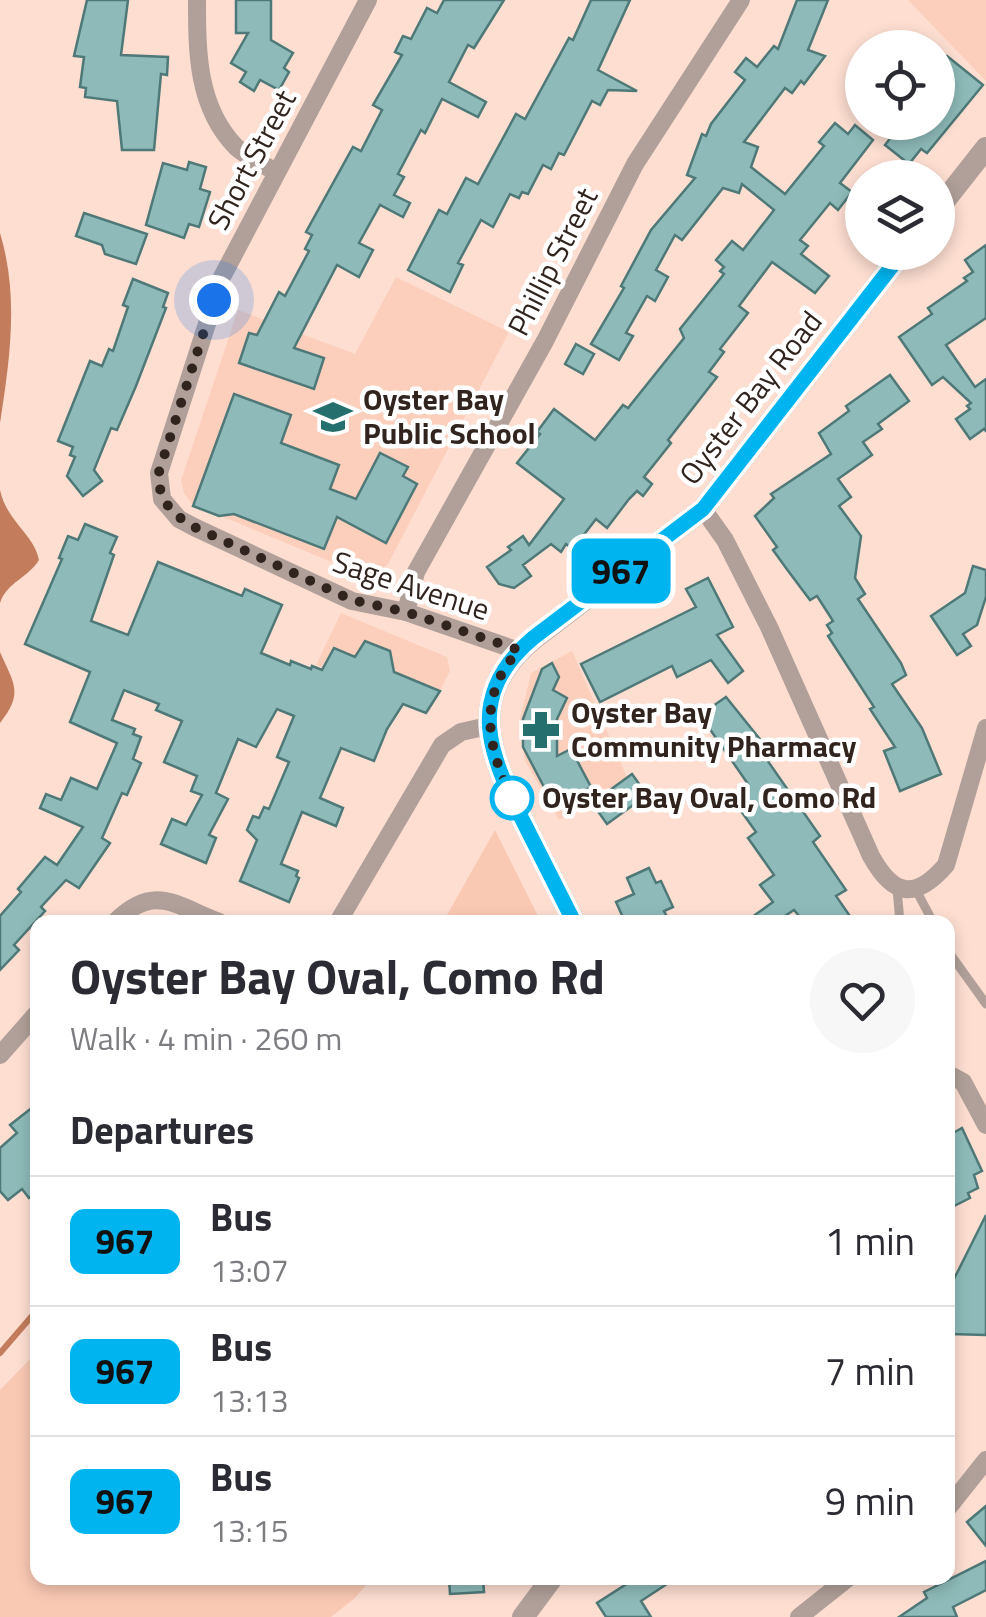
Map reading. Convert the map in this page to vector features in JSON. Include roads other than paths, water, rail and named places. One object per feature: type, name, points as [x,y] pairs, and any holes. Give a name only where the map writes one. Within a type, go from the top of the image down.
[{"type":"street","points":[[197,0],[197,54],[211,107],[238,149],[276,172]]},
{"type":"street","name":"Short Street","points":[[179,519],[162,499],[159,472],[222,277],[368,0]]},
{"type":"street","name":"Phillip Street","points":[[406,612],[416,572],[544,341],[635,164],[741,0]]},
{"type":"street","points":[[955,187],[986,148]]},
{"type":"street","name":"Oyster Bay Road","points":[[488,726],[496,682],[519,650],[703,509],[889,270]]},
{"type":"street","points":[[703,509],[726,540],[769,627],[881,875],[906,889],[933,880],[946,865],[986,728]]},
{"type":"street","name":"Sage Avenue","points":[[179,519],[352,600],[406,612],[519,650]]},
{"type":"street","points":[[342,915],[442,744],[461,732],[488,726],[490,743],[510,796],[570,915]]},
{"type":"street","points":[[123,915],[139,901],[161,899],[201,915]]},
{"type":"street","points":[[0,1055],[30,1021]]},
{"type":"street","points":[[955,1078],[963,1082],[986,1125]]},
{"type":"street","points":[[955,1499],[986,1460]]},
{"type":"street","points":[[524,1617],[547,1585]]},
{"type":"street","points":[[799,1617],[839,1585]]},
{"type":"lane","points":[[901,915],[906,889]]},
{"type":"lane","points":[[906,889],[927,915]]},
{"type":"lane","points":[[955,962],[986,1004]]},
{"type":"waterway","points":[[0,1353],[30,1318]]},
{"type":"place","name":"Oyster Bay Public School","points":[[333,417]]},
{"type":"place","name":"Oyster Bay Community Pharmacy","points":[[541,730]]},
{"type":"place","name":"Oyster Bay Oval, Como Rd","points":[[512,798]]}]
